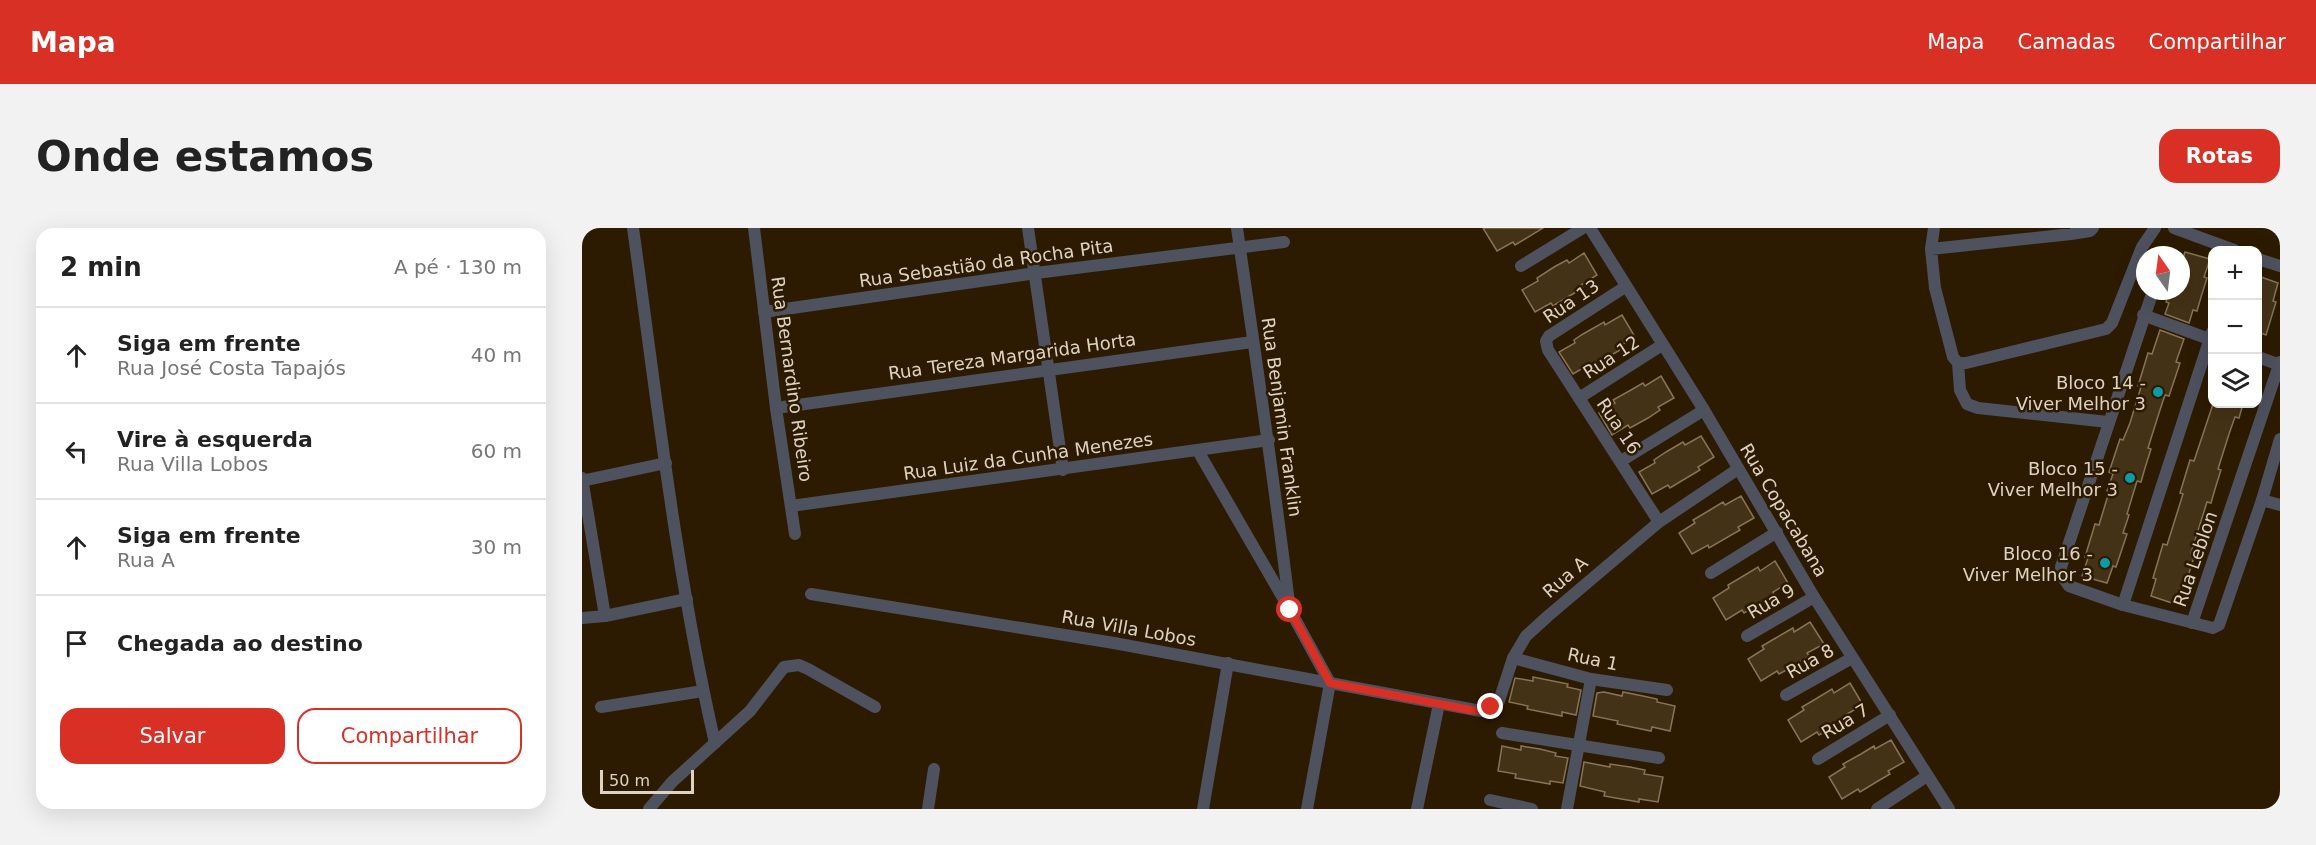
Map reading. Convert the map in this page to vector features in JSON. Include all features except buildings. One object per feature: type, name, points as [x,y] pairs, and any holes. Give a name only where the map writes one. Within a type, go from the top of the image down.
[{"type":"street","points":[[633,228],[687,599],[703,691],[715,743]]},
{"type":"street","name":"Rua Bernardino Ribeiro","points":[[754,228],[776,408],[795,534]]},
{"type":"street","points":[[1028,228],[1063,470]]},
{"type":"street","name":"Rua Benjamin Franklin","points":[[1237,228],[1252,342],[1269,440],[1290,610]]},
{"type":"street","points":[[1521,266],[1583,228]]},
{"type":"street","name":"Rua Copacabana","points":[[1590,228],[1704,410],[1814,597],[1948,809]]},
{"type":"street","points":[[1934,228],[1931,249],[1935,288],[1953,357],[1958,363],[1960,390],[1967,404],[1978,408],[2108,422]]},
{"type":"street","points":[[1931,249],[2071,234],[2090,231],[2093,228]]},
{"type":"street","points":[[1958,363],[2106,329],[2112,323],[2142,247],[2155,228]]},
{"type":"street","points":[[2174,228],[2223,246]]},
{"type":"street","name":"Rua Sebastião da Rocha Pita","points":[[764,312],[1036,273],[1284,242]]},
{"type":"street","points":[[2262,260],[2280,266]]},
{"type":"street","name":"Rua 13","points":[[1548,350],[1546,341],[1549,336],[1625,286]]},
{"type":"street","points":[[2149,300],[2061,567],[2061,575],[2069,586],[2123,605],[2192,623]]},
{"type":"street","points":[[2143,315],[2208,336]]},
{"type":"street","name":"Rua Tereza Margarida Horta","points":[[776,408],[1252,342]]},
{"type":"street","name":"Rua 12","points":[[1579,398],[1662,345]]},
{"type":"street","points":[[2123,605],[2208,349]]},
{"type":"street","name":"Rua 16","points":[[1548,350],[1659,522]]},
{"type":"street","points":[[2262,358],[2280,364]]},
{"type":"street","name":"Rua Leblon","points":[[2280,364],[2192,623],[2213,628],[2218,625],[2262,500],[2280,439]]},
{"type":"street","points":[[1621,460],[1704,410]]},
{"type":"street","name":"Rua Luiz da Cunha Menezes","points":[[791,506],[1269,440]]},
{"type":"street","points":[[1198,451],[1330,683],[1307,809]]},
{"type":"street","points":[[605,616],[582,480],[666,464]]},
{"type":"street","name":"Rua A","points":[[1439,704],[1481,711],[1499,701],[1513,658],[1526,636],[1659,522],[1738,469]]},
{"type":"street","points":[[2262,500],[2280,505]]},
{"type":"street","points":[[1711,573],[1777,532]]},
{"type":"street","name":"Rua Villa Lobos","points":[[811,594],[1228,663],[1439,704]]},
{"type":"street","name":"Rua 9","points":[[1747,636],[1814,597]]},
{"type":"street","points":[[582,618],[605,616],[687,599]]},
{"type":"street","name":"Rua 1","points":[[1513,658],[1591,679],[1667,690]]},
{"type":"street","name":"Rua 8","points":[[1786,695],[1852,658]]},
{"type":"street","points":[[1203,809],[1228,663]]},
{"type":"street","points":[[649,809],[672,782],[750,711],[780,671],[790,665],[799,665],[808,669],[875,706]]},
{"type":"street","points":[[1567,809],[1591,679]]},
{"type":"street","points":[[601,707],[703,691]]},
{"type":"street","points":[[1417,809],[1439,704]]},
{"type":"street","name":"Rua 7","points":[[1818,759],[1890,715]]},
{"type":"street","points":[[1502,733],[1659,758]]},
{"type":"street","points":[[928,809],[934,769]]},
{"type":"street","points":[[1877,809],[1927,776]]},
{"type":"street","points":[[1490,800],[1532,809]]},
{"type":"place","name":"Bloco 14 - Viver Melhor 3","points":[[2158,392]]},
{"type":"place","name":"Bloco 15 - Viver Melhor 3","points":[[2130,478]]},
{"type":"place","name":"Bloco 16 - Viver Melhor 3","points":[[2105,563]]},
{"type":"route","points":[[1290,610],[1330,683],[1471,710],[1481,711],[1491,707]]}]
